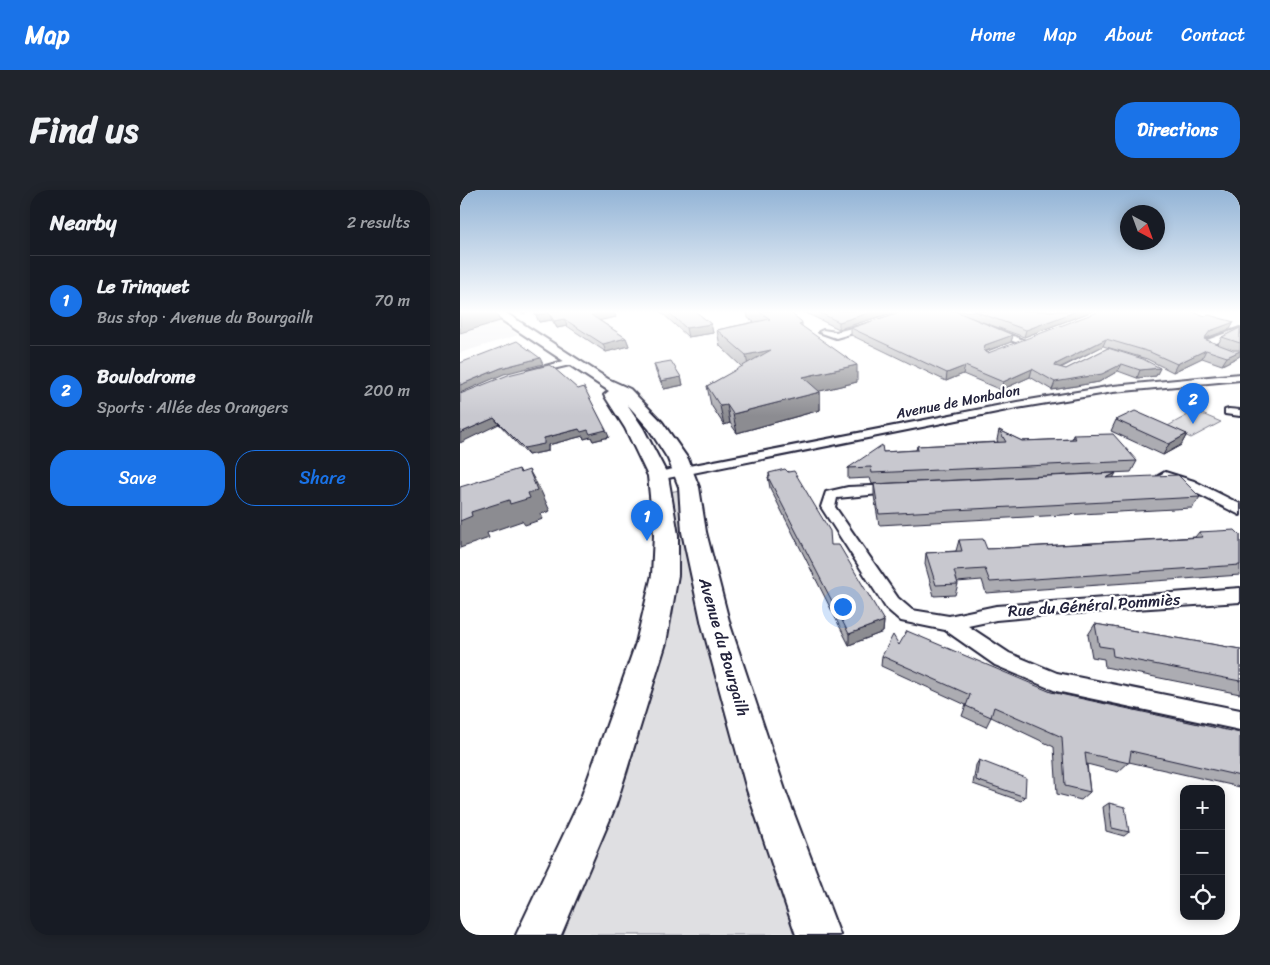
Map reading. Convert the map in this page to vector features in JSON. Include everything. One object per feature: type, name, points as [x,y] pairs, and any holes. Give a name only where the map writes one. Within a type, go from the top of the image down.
[{"type":"main road","name":"Avenue du Bourgailh","points":[[538,935],[597,805],[651,643],[665,575],[671,473],[656,426],[641,408],[624,392],[603,382],[546,346]]},
{"type":"main road","name":"Avenue du Bourgailh","points":[[603,382],[634,428],[671,473],[689,487],[694,532],[716,625],[766,790],[818,935]]},
{"type":"street","points":[[1009,348],[1015,346]]},
{"type":"street","points":[[1206,346],[1232,354]]},
{"type":"street","points":[[523,373],[571,362]]},
{"type":"street","points":[[1166,374],[1181,382]]},
{"type":"street","name":"Avenue de Monbalon","points":[[671,473],[1017,404],[1113,389],[1240,377]]},
{"type":"street","points":[[1154,476],[1164,476],[1189,484],[1240,510]]},
{"type":"street","points":[[907,488],[848,491],[831,496],[828,507],[892,603],[907,616],[949,623],[1002,659],[1056,682],[1240,720]]},
{"type":"street","name":"Rue du Général Pommiès","points":[[949,623],[996,613],[1034,609],[1240,595]]},
{"type":"shaded area","points":[[460,346],[483,346],[460,353]]},
{"type":"shaded area","points":[[1195,411],[1221,422],[1191,438],[1166,427]]},
{"type":"shaded area","points":[[680,490],[798,935],[557,935],[604,833],[628,773],[654,678],[669,492]]},
{"type":"building","points":[[505,346],[523,346],[540,358],[501,368],[460,385],[460,363]]},
{"type":"building","points":[[735,346],[830,346],[857,365],[803,377],[820,392],[733,414],[727,405],[720,406],[707,386],[771,350],[746,355]]},
{"type":"building","points":[[889,346],[985,346],[984,351],[988,353],[1007,346],[1092,346],[1055,366],[1066,369],[1108,348],[1143,359],[1160,368],[1140,370],[1122,364],[1102,374],[1055,382],[1032,369],[1003,382],[965,366],[947,373]]},
{"type":"building","points":[[1129,346],[1222,346],[1233,350],[1240,350],[1227,357],[1206,350],[1177,364],[1150,352]]},
{"type":"building","points":[[671,361],[681,377],[661,381],[654,364]]},
{"type":"building","points":[[549,365],[578,389],[584,387],[606,430],[590,434],[588,430],[581,432],[579,429],[544,438],[544,444],[524,448],[494,418],[460,433],[460,394],[508,375]]},
{"type":"building","points":[[1135,411],[1187,434],[1169,444],[1116,420]]},
{"type":"building","points":[[999,430],[1022,441],[1076,439],[1073,435],[1113,434],[1137,461],[872,473],[871,467],[848,468],[882,445],[883,452],[918,450],[917,446],[1006,442]]},
{"type":"building","points":[[519,469],[520,473],[529,470],[537,490],[528,493],[530,498],[510,504],[509,500],[471,512],[472,516],[460,521],[460,487]]},
{"type":"building","points":[[785,469],[788,472],[794,471],[830,531],[831,545],[839,545],[884,621],[849,634],[768,477],[770,477],[769,473]]},
{"type":"building","points":[[1116,473],[1106,478],[1178,475],[1200,497],[879,514],[874,484]]},
{"type":"building","points":[[1235,530],[1240,535],[1240,565],[990,582],[985,569],[954,571],[958,584],[936,585],[926,553],[962,551],[959,540],[983,539],[987,549],[1203,537],[1199,532]]},
{"type":"building","points":[[1095,624],[1240,649],[1240,681],[1113,656],[1112,648],[1099,646]]},
{"type":"building","points":[[907,631],[1051,692],[1240,733],[1240,776],[1131,751],[1129,763],[1085,753],[1090,792],[1065,786],[1062,737],[994,707],[991,717],[966,706],[970,695],[882,656],[893,635],[899,645]]},
{"type":"building","points":[[979,760],[1026,778],[1025,797],[976,780]]},
{"type":"building","points":[[1109,803],[1125,807],[1129,832],[1112,828]]},
{"type":"place","name":"Boulodrome","points":[[1193,424]]},
{"type":"place","name":"Le Trinquet","points":[[647,541]]}]
